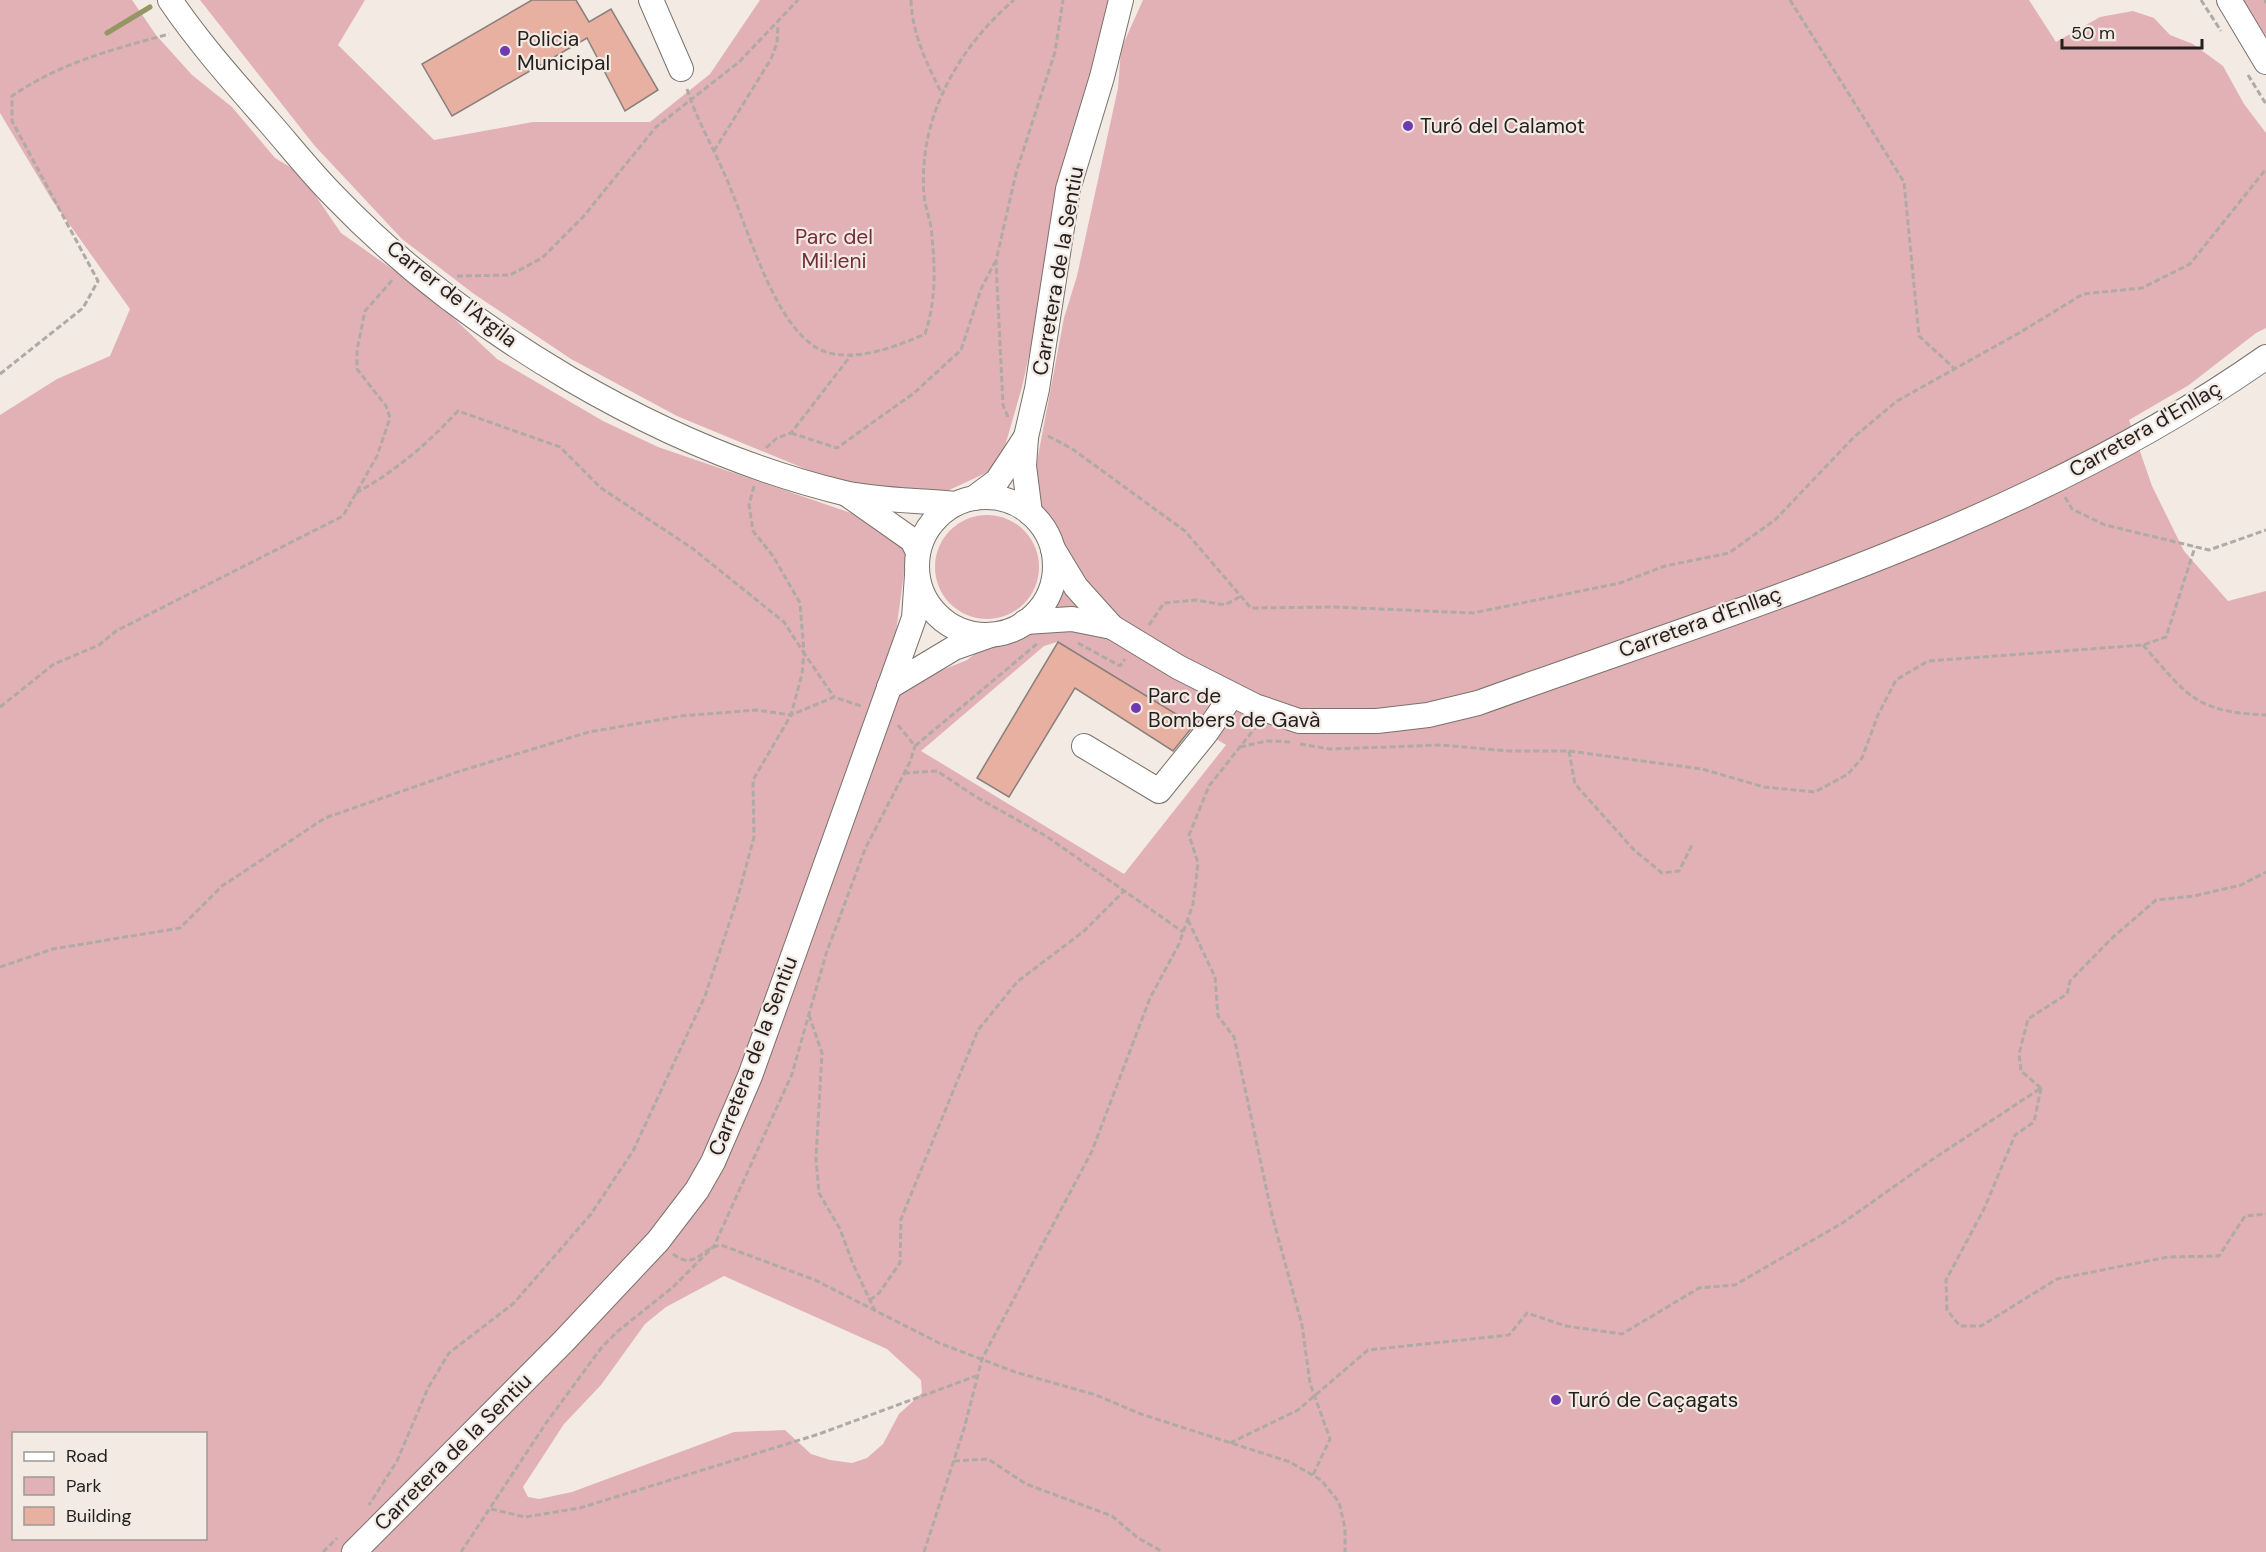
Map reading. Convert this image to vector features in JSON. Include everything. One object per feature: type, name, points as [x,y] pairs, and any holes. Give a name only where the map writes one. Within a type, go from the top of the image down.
[{"type":"street","points":[[651,0],[681,69]]},
{"type":"street","name":"Carretera de la Sentiu","points":[[1030,513],[1024,466],[1068,189],[1102,77],[1121,0]]},
{"type":"street","points":[[2229,0],[2266,62]]},
{"type":"street","name":"Carrer de l'Argila","points":[[181,15],[221,67],[335,197],[421,276],[487,326],[585,388],[722,454],[846,493],[965,501]]},
{"type":"street","name":"Carretera d'Enllaç","points":[[1053,549],[1076,587],[1112,627],[1178,668],[1241,700],[1299,721],[1366,721],[1428,715],[1478,703],[1899,551],[2056,479],[2153,428],[2266,357]]},
{"type":"street","name":"Carretera de la Sentiu","points":[[965,501],[997,481],[1028,432]]},
{"type":"street","name":"Carrer de l'Argila","points":[[846,493],[912,540],[917,563]]},
{"type":"street","points":[[889,687],[954,648],[1010,631],[1025,622],[1040,608],[1050,590],[1055,570],[1053,549],[1045,529],[1030,513],[1013,502],[994,497],[965,501],[932,524],[917,563],[923,595],[935,613],[943,620],[971,633],[993,635]]},
{"type":"street","name":"Carretera de la Sentiu","points":[[346,1545],[563,1342],[658,1240],[697,1190],[713,1162],[750,1076],[914,618],[917,563]]},
{"type":"street","name":"Carretera d'Enllaç","points":[[1025,622],[1072,619],[1112,627]]},
{"type":"street","points":[[1084,746],[1159,791],[1206,733],[1241,700]]},
{"type":"path","points":[[0,707],[54,664],[99,645],[116,632],[343,516],[376,456],[390,418],[386,406],[357,369],[357,350],[365,311],[399,272],[421,276],[510,274],[542,258],[583,218],[656,127],[739,62],[798,0]]},
{"type":"path","points":[[911,0],[911,17],[922,52],[942,94]]},
{"type":"path","points":[[681,69],[691,101],[714,151],[767,282],[783,311],[811,344],[837,354],[868,353],[925,334],[932,314],[935,289],[930,224],[924,198],[923,162],[931,119],[966,51],[1014,0]]},
{"type":"path","points":[[791,433],[837,448],[914,393],[961,350],[981,289],[996,261],[1016,173],[1055,52],[1063,0]]},
{"type":"path","points":[[1790,0],[1904,182],[1919,336],[1954,369]]},
{"type":"path","points":[[0,374],[83,308],[98,281],[12,121],[12,96],[40,77],[181,15]]},
{"type":"path","points":[[714,151],[771,59],[777,43],[778,23]]},
{"type":"path","points":[[996,261],[1003,405],[1008,418],[1028,432],[1071,448],[1185,531],[1251,608],[1334,607],[1473,613],[1620,583],[1665,566],[1729,553],[1775,520],[1854,437],[1897,401],[2083,294],[2142,288],[2190,264],[2266,169]]},
{"type":"path","points":[[763,455],[767,444],[791,433],[852,354]]},
{"type":"path","points":[[356,493],[390,474],[417,453],[458,411],[560,447],[601,488],[692,548],[784,622],[834,697],[880,712]]},
{"type":"path","points":[[2056,479],[2072,509],[2105,525],[2209,550],[2266,531]]},
{"type":"path","points":[[367,1508],[397,1461],[428,1388],[449,1353],[514,1303],[591,1214],[633,1151],[705,996],[737,900],[754,837],[753,780],[791,715],[802,674],[804,653],[800,603],[773,556],[753,531],[749,505],[754,486]]},
{"type":"path","points":[[1240,747],[1267,741],[1330,749],[1441,745],[1509,751],[1569,751],[1702,769],[1764,787],[1815,792],[1848,774],[1862,758],[1878,715],[1896,680],[1928,661],[2143,645],[2166,637],[2195,547]]},
{"type":"path","points":[[1146,628],[1164,603],[1196,600],[1225,605],[1241,596]]},
{"type":"path","points":[[915,746],[1046,636]]},
{"type":"path","points":[[1074,640],[1120,666],[1128,656]]},
{"type":"path","points":[[2143,645],[2180,686],[2201,704],[2233,713],[2266,715]]},
{"type":"path","points":[[0,967],[53,949],[180,928],[222,886],[325,818],[457,772],[589,732],[681,716],[756,710],[791,715],[834,697]]},
{"type":"path","points":[[924,1552],[982,1359],[1092,1151],[1150,998],[1188,919],[1193,903],[1198,862],[1190,835],[1209,786],[1255,727],[1241,700]]},
{"type":"path","points":[[1569,751],[1575,784],[1634,850],[1662,873],[1679,871],[1692,845]]},
{"type":"path","points":[[904,773],[937,771],[978,798],[1046,836],[1183,932]]},
{"type":"path","points":[[2041,1088],[2021,1071],[2019,1054],[2028,1019],[2067,994],[2070,981],[2112,938],[2156,900],[2194,896],[2241,885],[2266,872]]},
{"type":"path","points":[[870,1299],[879,1293],[900,1263],[901,1219],[978,1030],[1017,982],[1084,931],[1125,890]]},
{"type":"path","points":[[1188,919],[1215,977],[1218,1016],[1234,1037],[1272,1215],[1302,1325],[1310,1383],[1330,1439],[1313,1475]]},
{"type":"path","points":[[809,1016],[822,1053],[816,1158],[819,1193],[840,1229],[853,1264],[876,1312]]},
{"type":"path","points":[[2041,1088],[2034,1122],[2015,1135],[1984,1209],[1946,1280],[1947,1310],[1960,1326],[1981,1326],[2056,1279],[2168,1257],[2219,1256],[2245,1216],[2266,1214]]},
{"type":"path","points":[[1230,1443],[1298,1410],[1316,1398],[1368,1350],[1509,1335],[1527,1313],[1566,1326],[1622,1334],[1699,1288],[1735,1286],[1834,1228],[1933,1158],[2041,1088]]},
{"type":"path","points":[[658,1240],[682,1261],[690,1261],[721,1245],[796,1272],[939,1343],[1096,1395],[1141,1414],[1290,1462],[1321,1480],[1339,1502],[1345,1528],[1345,1552]]},
{"type":"path","points":[[491,1509],[525,1516],[580,1508],[819,1434],[977,1375]]},
{"type":"path","points":[[953,1461],[988,1459],[1026,1484],[1112,1516],[1138,1538],[1163,1552]]},
{"type":"path","points":[[323,1552],[346,1545]]},
{"type":"green space","points":[[0,0],[132,0],[156,35],[192,75],[232,107],[275,158],[300,173],[341,233],[429,295],[497,359],[603,421],[658,447],[854,514],[907,551],[896,632],[878,696],[967,660],[1075,577],[1042,511],[1036,467],[1064,318],[1077,276],[1118,88],[1121,49],[1143,0],[2029,0],[2056,42],[2100,17],[2133,11],[2154,18],[2170,35],[2193,44],[2223,66],[2244,104],[2266,133],[2266,328],[2256,333],[2189,385],[2129,420],[2152,486],[2184,551],[2228,601],[2266,591],[2266,1552],[0,1552],[0,415],[57,379],[110,356],[130,309],[52,200],[0,113]],"holes":[[[1057,642],[1226,745],[1124,874],[921,751],[1044,646]],[[724,1276],[887,1349],[921,1380],[922,1393],[899,1414],[883,1444],[867,1458],[852,1463],[811,1454],[785,1430],[734,1432],[572,1492],[539,1499],[528,1497],[523,1487],[564,1424],[601,1385],[645,1324],[666,1307]]]},
{"type":"green space","name":"Parc del Mil·leni","points":[[200,0],[365,0],[338,45],[434,140],[533,122],[650,122],[710,74],[760,0],[1108,0],[1022,387],[1005,446],[988,472],[945,492],[897,493],[820,475],[677,416],[571,359],[474,294],[402,239],[314,145]]},
{"type":"green space","points":[[2242,0],[2266,0],[2266,39]]},
{"type":"green space","points":[[987,515],[1007,519],[1024,530],[1035,547],[1039,567],[1035,587],[1024,604],[1007,615],[987,619],[967,615],[950,604],[939,587],[935,567],[939,547],[950,530],[967,519]]},
{"type":"building","name":"Policia Municipal","points":[[532,0],[576,0],[589,22],[611,9],[658,90],[625,111],[587,38],[452,116],[422,64]]},
{"type":"building","name":"Parc de Bombers de Gavà","points":[[1058,642],[1194,725],[1173,751],[1075,688],[1009,797],[977,778]]},
{"type":"waterway","points":[[107,33],[150,7]]},
{"type":"place","name":"Policia Municipal","points":[[505,51]]},
{"type":"place","name":"Turó del Calamot","points":[[1408,126]]},
{"type":"place","name":"Parc de Bombers de Gavà","points":[[1136,708]]},
{"type":"place","name":"Turó de Caçagats","points":[[1556,1400]]}]
